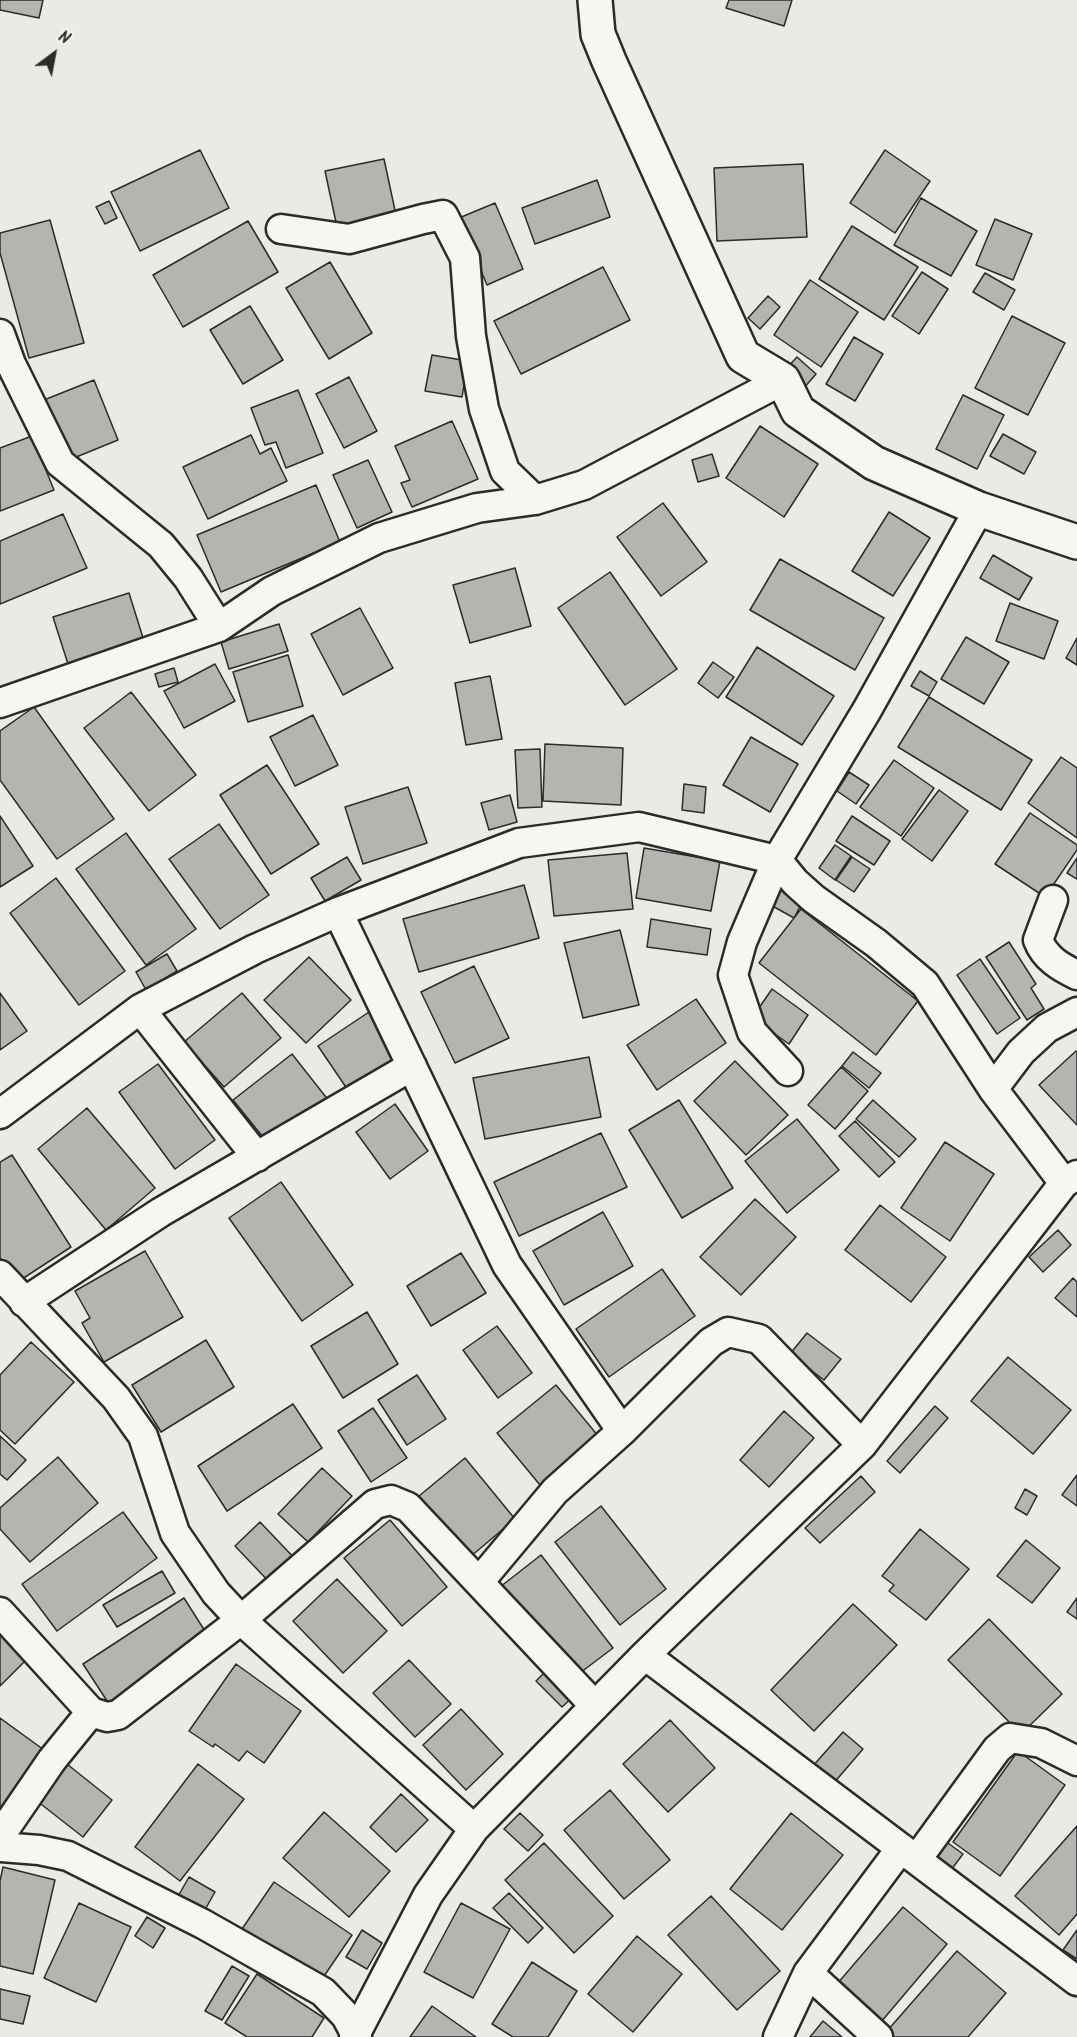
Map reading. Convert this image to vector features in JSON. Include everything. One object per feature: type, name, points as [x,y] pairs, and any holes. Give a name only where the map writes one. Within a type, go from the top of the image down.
[{"type":"street","points":[[595,0],[603,48],[743,356],[783,380],[798,411],[874,463],[979,509],[1077,542]]},
{"type":"street","points":[[281,229],[349,239],[443,215],[465,258],[471,336],[484,410],[505,471],[535,500]]},
{"type":"street","points":[[0,334],[11,364],[60,463],[161,545],[188,578],[219,627]]},
{"type":"street","points":[[0,703],[219,627],[272,591],[379,538],[477,508],[535,500],[584,485],[783,380]]},
{"type":"street","points":[[788,1071],[752,1032],[733,975],[742,942],[777,860],[867,710],[979,509]]},
{"type":"street","points":[[0,1114],[140,1009],[255,949],[338,912],[519,843],[639,827],[777,860],[795,882],[814,899],[876,943],[925,984],[993,1089],[1070,1179],[862,1445],[645,1655],[474,1828],[428,1895],[356,2037]]},
{"type":"street","points":[[1053,900],[1038,940],[1042,951],[1061,968],[1077,975]]},
{"type":"street","points":[[338,912],[507,1265],[622,1431]]},
{"type":"street","points":[[140,1009],[257,1157]]},
{"type":"street","points":[[993,1089],[1021,1052],[1047,1028],[1077,1012]]},
{"type":"street","points":[[24,1302],[161,1212],[412,1066]]},
{"type":"street","points":[[0,1275],[116,1398],[143,1436],[175,1533],[216,1593],[241,1620],[474,1828]]},
{"type":"street","points":[[479,1582],[555,1491],[622,1431],[711,1342],[728,1332],[759,1339],[862,1445]]},
{"type":"street","points":[[0,1612],[91,1712],[107,1717],[118,1715],[241,1620],[375,1504],[391,1500],[408,1507],[595,1707]]},
{"type":"street","points":[[645,1655],[1077,1981]]},
{"type":"street","points":[[0,1836],[52,1760],[91,1712]]},
{"type":"street","points":[[778,2037],[808,1973],[997,1749],[1010,1738],[1041,1743],[1076,1759]]},
{"type":"street","points":[[0,1847],[39,1850],[68,1856],[203,1924],[323,1992],[346,2016],[356,2037]]},
{"type":"street","points":[[808,1973],[878,2037]]},
{"type":"building","points":[[0,0],[43,0],[39,18],[0,10]]},
{"type":"building","points":[[729,0],[792,0],[784,26],[726,8]]},
{"type":"building","points":[[200,150],[229,208],[140,251],[111,192]]},
{"type":"building","points":[[885,150],[930,181],[895,233],[850,203]]},
{"type":"building","points":[[384,159],[396,215],[337,227],[325,171]]},
{"type":"building","points":[[803,164],[807,237],[717,241],[714,168]]},
{"type":"building","points":[[597,180],[610,217],[535,244],[522,208]]},
{"type":"building","points":[[921,198],[977,231],[951,276],[894,245]]},
{"type":"building","points":[[109,201],[117,218],[105,224],[96,207]]},
{"type":"building","points":[[495,203],[523,269],[487,285],[459,218]]},
{"type":"building","points":[[995,219],[1032,234],[1013,280],[976,265]]},
{"type":"building","points":[[50,220],[84,343],[29,358],[0,253],[0,233]]},
{"type":"building","points":[[248,221],[278,272],[183,327],[153,275]]},
{"type":"building","points":[[852,226],[918,267],[884,320],[819,279]]},
{"type":"building","points":[[330,262],[372,333],[329,359],[286,288]]},
{"type":"building","points":[[603,267],[630,320],[521,374],[494,321]]},
{"type":"building","points":[[922,272],[948,289],[919,334],[892,316]]},
{"type":"building","points":[[985,273],[1015,290],[1004,310],[973,292]]},
{"type":"building","points":[[810,280],[858,312],[821,367],[774,335]]},
{"type":"building","points":[[768,296],[780,307],[760,329],[748,318]]},
{"type":"building","points":[[250,306],[283,360],[243,384],[210,330]]},
{"type":"building","points":[[1012,316],[1065,343],[1028,415],[975,388]]},
{"type":"building","points":[[854,337],[883,354],[855,401],[826,384]]},
{"type":"building","points":[[432,355],[468,361],[462,397],[425,391]]},
{"type":"building","points":[[797,357],[816,374],[803,389],[784,371]]},
{"type":"building","points":[[349,377],[377,431],[344,448],[316,394]]},
{"type":"building","points":[[94,380],[118,440],[64,462],[39,402]]},
{"type":"building","points":[[298,390],[323,453],[286,468],[276,442],[265,445],[251,408]]},
{"type":"building","points":[[963,395],[1004,415],[977,469],[936,449]]},
{"type":"building","points":[[452,421],[478,479],[412,507],[401,483],[410,480],[395,446]]},
{"type":"building","points":[[760,426],[818,464],[784,517],[726,478]]},
{"type":"building","points":[[1003,434],[1036,452],[1024,474],[990,456]]},
{"type":"building","points":[[251,435],[260,454],[271,448],[287,481],[208,519],[183,467]]},
{"type":"building","points":[[32,436],[54,490],[0,511],[0,448]]},
{"type":"building","points":[[712,454],[719,476],[698,482],[692,460]]},
{"type":"building","points":[[368,460],[392,512],[357,528],[333,475]]},
{"type":"building","points":[[316,485],[340,542],[221,592],[197,535]]},
{"type":"building","points":[[663,503],[707,562],[661,596],[617,537]]},
{"type":"building","points":[[889,512],[930,538],[893,596],[852,571]]},
{"type":"building","points":[[63,514],[87,568],[0,604],[0,541]]},
{"type":"building","points":[[993,555],[1032,578],[1019,600],[980,578]]},
{"type":"building","points":[[780,559],[884,618],[855,670],[750,610]]},
{"type":"building","points":[[515,568],[531,626],[470,643],[453,585]]},
{"type":"building","points":[[610,572],[677,669],[625,705],[558,608]]},
{"type":"building","points":[[129,593],[144,641],[68,664],[53,617]]},
{"type":"building","points":[[1010,603],[1058,621],[1044,659],[996,641]]},
{"type":"building","points":[[360,608],[393,668],[343,695],[311,634]]},
{"type":"building","points":[[279,624],[288,651],[229,669],[221,642]]},
{"type":"building","points":[[966,637],[1009,662],[984,704],[941,679]]},
{"type":"building","points":[[1077,638],[1077,665],[1066,658]]},
{"type":"building","points":[[757,647],[834,696],[802,745],[726,697]]},
{"type":"building","points":[[288,655],[303,706],[248,722],[233,672]]},
{"type":"building","points":[[713,662],[734,677],[718,698],[698,683]]},
{"type":"building","points":[[215,664],[235,701],[184,728],[164,691]]},
{"type":"building","points":[[174,668],[178,682],[159,687],[155,674]]},
{"type":"building","points":[[920,671],[937,682],[929,696],[911,686]]},
{"type":"building","points":[[490,676],[502,739],[466,745],[455,683]]},
{"type":"building","points":[[131,692],[196,775],[149,811],[84,728]]},
{"type":"building","points":[[929,697],[1032,760],[1001,810],[898,747]]},
{"type":"building","points":[[34,707],[114,819],[57,859],[0,780],[0,731]]},
{"type":"building","points":[[313,715],[338,765],[295,786],[270,737]]},
{"type":"building","points":[[751,737],[798,764],[770,812],[723,785]]},
{"type":"building","points":[[545,744],[623,748],[621,805],[543,801]]},
{"type":"building","points":[[540,749],[542,807],[518,808],[515,750]]},
{"type":"building","points":[[1061,757],[1077,768],[1077,838],[1028,803]]},
{"type":"building","points":[[894,760],[934,788],[901,836],[860,807]]},
{"type":"building","points":[[267,765],[319,844],[271,874],[220,795]]},
{"type":"building","points":[[849,772],[869,785],[856,804],[837,791]]},
{"type":"building","points":[[684,784],[706,787],[704,813],[682,810]]},
{"type":"building","points":[[408,787],[427,843],[363,864],[345,807]]},
{"type":"building","points":[[939,790],[968,811],[932,861],[902,839]]},
{"type":"building","points":[[510,795],[517,822],[489,830],[481,803]]},
{"type":"building","points":[[1030,813],[1077,845],[1077,850],[1045,897],[995,864]]},
{"type":"building","points":[[0,816],[33,866],[0,887]]},
{"type":"building","points":[[852,816],[890,841],[874,865],[836,841]]},
{"type":"building","points":[[219,824],[269,895],[220,929],[169,859]]},
{"type":"building","points":[[126,833],[196,929],[146,965],[76,869]]},
{"type":"building","points":[[835,845],[851,856],[835,880],[819,868]]},
{"type":"building","points":[[644,848],[720,861],[711,911],[636,898]]},
{"type":"building","points":[[627,853],[633,909],[554,916],[548,860]]},
{"type":"building","points":[[347,857],[361,880],[325,901],[311,878]]},
{"type":"building","points":[[852,857],[870,869],[854,892],[836,880]]},
{"type":"building","points":[[1077,858],[1077,879],[1067,873]]},
{"type":"building","points":[[56,878],[125,971],[79,1005],[10,913]]},
{"type":"building","points":[[776,884],[804,899],[794,918],[767,903]]},
{"type":"building","points":[[524,885],[539,938],[419,972],[403,919]]},
{"type":"building","points":[[801,909],[918,1001],[876,1055],[759,963]]},
{"type":"building","points":[[651,919],[711,929],[707,955],[647,947]]},
{"type":"building","points":[[620,930],[639,1005],[583,1018],[564,943]]},
{"type":"building","points":[[1009,942],[1036,984],[1031,988],[1044,1009],[1027,1020],[986,957]]},
{"type":"building","points":[[167,954],[177,971],[146,990],[136,972]]},
{"type":"building","points":[[309,957],[351,1000],[306,1043],[264,1000]]},
{"type":"building","points":[[980,959],[1020,1018],[997,1034],[957,975]]},
{"type":"building","points":[[474,966],[509,1038],[455,1063],[421,992]]},
{"type":"building","points":[[772,989],[808,1015],[789,1044],[752,1018]]},
{"type":"building","points":[[0,993],[27,1031],[0,1050]]},
{"type":"building","points":[[242,993],[281,1038],[224,1087],[184,1042]]},
{"type":"building","points":[[696,999],[726,1043],[657,1090],[627,1045]]},
{"type":"building","points":[[369,1012],[405,1064],[354,1099],[318,1046]]},
{"type":"building","points":[[853,1052],[881,1073],[869,1088],[842,1066]]},
{"type":"building","points":[[1077,1052],[1077,1125],[1039,1085]]},
{"type":"building","points":[[292,1054],[329,1101],[271,1147],[233,1100]]},
{"type":"building","points":[[589,1057],[601,1117],[485,1139],[473,1078]]},
{"type":"building","points":[[735,1061],[788,1115],[746,1155],[694,1101]]},
{"type":"building","points":[[158,1064],[215,1140],[175,1169],[119,1092]]},
{"type":"building","points":[[841,1067],[868,1091],[835,1129],[808,1105]]},
{"type":"building","points":[[679,1100],[733,1188],[682,1218],[629,1130]]},
{"type":"building","points":[[873,1100],[916,1139],[899,1157],[856,1119]]},
{"type":"building","points":[[395,1104],[428,1151],[390,1179],[356,1132]]},
{"type":"building","points":[[87,1108],[155,1188],[106,1230],[38,1149]]},
{"type":"building","points":[[797,1119],[839,1170],[787,1213],[745,1161]]},
{"type":"building","points":[[855,1121],[895,1162],[879,1177],[839,1136]]},
{"type":"building","points":[[601,1133],[627,1187],[519,1236],[494,1182]]},
{"type":"building","points":[[945,1142],[994,1174],[950,1241],[901,1208]]},
{"type":"building","points":[[12,1155],[71,1247],[16,1283],[0,1258],[0,1162]]},
{"type":"building","points":[[281,1182],[353,1285],[302,1321],[229,1218]]},
{"type":"building","points":[[755,1199],[796,1237],[741,1295],[700,1257]]},
{"type":"building","points":[[880,1205],[946,1257],[911,1302],[845,1250]]},
{"type":"building","points":[[603,1212],[633,1266],[564,1305],[533,1251]]},
{"type":"building","points":[[1058,1230],[1071,1245],[1043,1272],[1029,1257]]},
{"type":"building","points":[[145,1251],[183,1317],[104,1362],[82,1323],[90,1318],[75,1291]]},
{"type":"building","points":[[461,1253],[486,1293],[431,1326],[407,1286]]},
{"type":"building","points":[[662,1269],[695,1316],[609,1377],[576,1329]]},
{"type":"building","points":[[1073,1278],[1077,1282],[1077,1317],[1055,1298]]},
{"type":"building","points":[[367,1312],[398,1364],[343,1398],[311,1346]]},
{"type":"building","points":[[497,1326],[532,1373],[498,1398],[463,1350]]},
{"type":"building","points":[[807,1333],[841,1359],[824,1380],[790,1354]]},
{"type":"building","points":[[206,1340],[234,1387],[161,1432],[132,1385]]},
{"type":"building","points":[[31,1342],[74,1382],[15,1444],[0,1430],[0,1375]]},
{"type":"building","points":[[1008,1357],[1071,1410],[1033,1454],[971,1401]]},
{"type":"building","points":[[417,1375],[446,1419],[407,1445],[378,1400]]},
{"type":"building","points":[[556,1385],[599,1437],[540,1485],[497,1433]]},
{"type":"building","points":[[293,1404],[322,1448],[227,1511],[198,1466]]},
{"type":"building","points":[[935,1406],[948,1418],[900,1473],[887,1461]]},
{"type":"building","points":[[373,1408],[407,1458],[371,1482],[338,1431]]},
{"type":"building","points":[[784,1411],[814,1438],[769,1487],[740,1460]]},
{"type":"building","points":[[0,1436],[26,1460],[7,1480],[0,1474]]},
{"type":"building","points":[[58,1457],[98,1503],[30,1562],[0,1529],[0,1508]]},
{"type":"building","points":[[465,1458],[515,1519],[470,1557],[419,1496]]},
{"type":"building","points":[[322,1468],[352,1496],[308,1542],[278,1514]]},
{"type":"building","points":[[1077,1475],[1077,1506],[1062,1495]]},
{"type":"building","points":[[861,1476],[875,1492],[820,1543],[805,1528]]},
{"type":"building","points":[[1025,1489],[1037,1496],[1027,1515],[1015,1508]]},
{"type":"building","points":[[601,1506],[666,1589],[620,1625],[555,1542]]},
{"type":"building","points":[[123,1512],[157,1558],[57,1631],[22,1584]]},
{"type":"building","points":[[390,1520],[447,1587],[402,1626],[344,1558]]},
{"type":"building","points":[[260,1522],[299,1563],[274,1587],[235,1546]]},
{"type":"building","points":[[920,1529],[969,1569],[926,1620],[889,1591],[894,1585],[882,1576]]},
{"type":"building","points":[[1026,1540],[1060,1568],[1032,1603],[997,1576]]},
{"type":"building","points":[[541,1555],[613,1648],[572,1679],[500,1587]]},
{"type":"building","points":[[162,1571],[175,1593],[117,1627],[103,1605]]},
{"type":"building","points":[[337,1579],[387,1631],[343,1673],[293,1621]]},
{"type":"building","points":[[184,1598],[210,1639],[109,1704],[83,1664]]},
{"type":"building","points":[[1077,1598],[1077,1619],[1067,1612]]},
{"type":"building","points":[[853,1604],[897,1645],[814,1731],[771,1690]]},
{"type":"building","points":[[989,1619],[1062,1694],[1021,1734],[948,1660]]},
{"type":"building","points":[[0,1631],[27,1659],[0,1686]]},
{"type":"building","points":[[409,1660],[451,1704],[415,1737],[373,1693]]},
{"type":"building","points":[[236,1664],[301,1711],[264,1763],[247,1751],[239,1761],[215,1744],[213,1747],[189,1731]]},
{"type":"building","points":[[549,1668],[575,1695],[562,1707],[536,1681]]},
{"type":"building","points":[[461,1709],[503,1754],[466,1790],[423,1745]]},
{"type":"building","points":[[0,1718],[51,1755],[0,1817]]},
{"type":"building","points":[[670,1720],[715,1768],[668,1812],[623,1764]]},
{"type":"building","points":[[843,1732],[863,1749],[833,1784],[812,1767]]},
{"type":"building","points":[[1018,1751],[1065,1785],[1000,1876],[953,1842]]},
{"type":"building","points":[[67,1764],[112,1800],[83,1837],[37,1801]]},
{"type":"building","points":[[198,1764],[244,1799],[180,1881],[135,1847]]},
{"type":"building","points":[[610,1790],[670,1860],[624,1899],[564,1830]]},
{"type":"building","points":[[401,1794],[428,1820],[396,1852],[370,1827]]},
{"type":"building","points":[[324,1812],[390,1871],[349,1917],[283,1858]]},
{"type":"building","points":[[520,1813],[543,1835],[528,1851],[504,1829]]},
{"type":"building","points":[[791,1813],[843,1855],[782,1930],[730,1889]]},
{"type":"building","points":[[1077,1826],[1077,1914],[1059,1935],[1015,1896]]},
{"type":"building","points":[[941,1838],[963,1854],[951,1870],[929,1854]]},
{"type":"building","points":[[544,1843],[613,1916],[574,1953],[505,1880]]},
{"type":"building","points":[[3,1867],[55,1880],[33,1974],[0,1966],[0,1881]]},
{"type":"building","points":[[189,1877],[215,1892],[202,1915],[176,1900]]},
{"type":"building","points":[[274,1882],[352,1935],[320,1982],[242,1929]]},
{"type":"building","points":[[509,1893],[543,1928],[528,1943],[493,1908]]},
{"type":"building","points":[[711,1896],[780,1971],[737,2010],[668,1935]]},
{"type":"building","points":[[79,1903],[131,1927],[96,2002],[44,1978]]},
{"type":"building","points":[[461,1903],[510,1929],[473,1998],[424,1972]]},
{"type":"building","points":[[903,1907],[947,1944],[881,2022],[837,1984]]},
{"type":"building","points":[[147,1917],[165,1928],[153,1948],[135,1936]]},
{"type":"building","points":[[362,1930],[382,1943],[367,1969],[346,1957]]},
{"type":"building","points":[[1077,1930],[1077,1959],[1063,1950]]},
{"type":"building","points":[[637,1936],[682,1974],[633,2032],[588,1994]]},
{"type":"building","points":[[957,1951],[1006,1993],[968,2037],[894,2037],[887,2031]]},
{"type":"building","points":[[532,1962],[577,1991],[548,2037],[513,2037],[492,2024]]},
{"type":"building","points":[[232,1966],[249,1976],[222,2020],[205,2011]]},
{"type":"building","points":[[257,1974],[324,2018],[312,2037],[247,2037],[225,2023]]},
{"type":"building","points":[[0,1989],[30,1996],[23,2024],[0,2019]]},
{"type":"building","points":[[432,2006],[476,2037],[410,2037]]},
{"type":"building","points":[[823,2021],[842,2037],[810,2037]]}]
